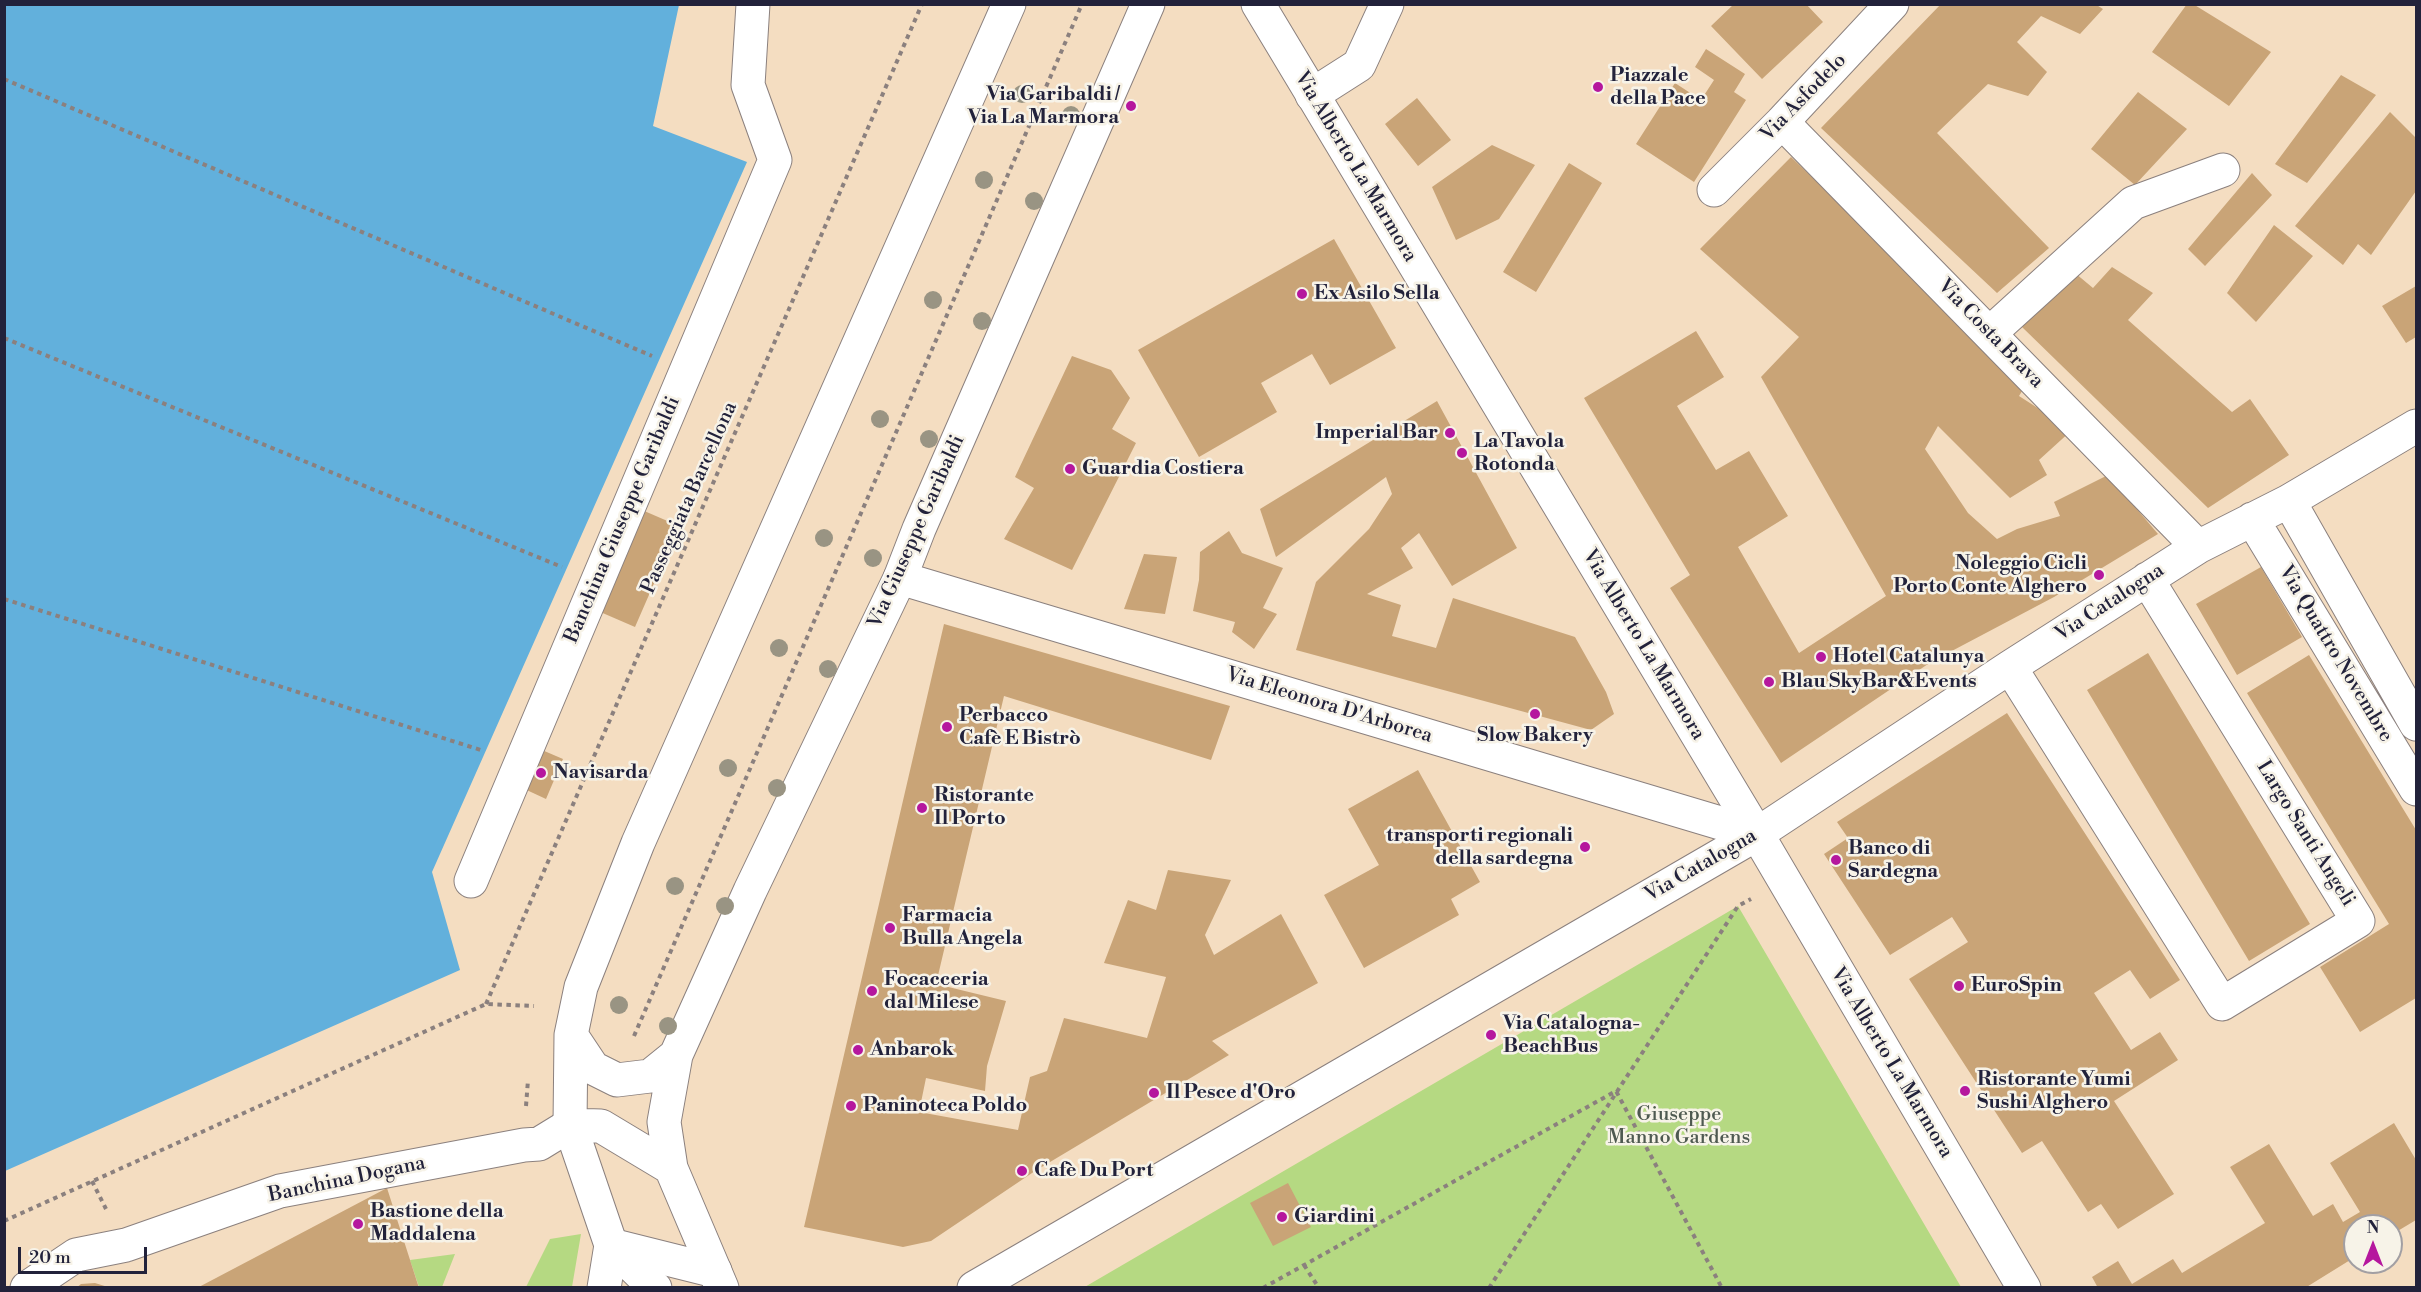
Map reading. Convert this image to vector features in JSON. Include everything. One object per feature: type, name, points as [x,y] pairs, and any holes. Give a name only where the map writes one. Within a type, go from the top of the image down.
[{"type":"main road","name":"Banchina Giuseppe Garibaldi","points":[[471,880],[775,160],[748,85],[753,4]]},
{"type":"main road","points":[[655,1287],[611,1245],[570,1125],[571,1035],[581,987],[638,843],[1009,4]]},
{"type":"main road","name":"Via Giuseppe Garibaldi","points":[[718,1279],[671,1168],[664,1122],[676,1055],[750,891],[900,578],[928,508],[1148,4]]},
{"type":"main road","name":"Via Alberto La Marmora","points":[[1258,4],[1757,834],[2024,1287]]},
{"type":"main road","points":[[1312,95],[1359,65],[1387,4]]},
{"type":"main road","name":"Via Asfodelo","points":[[1714,190],[1782,122],[1892,4]]},
{"type":"main road","name":"Via Costa Brava","points":[[1782,122],[2198,547]]},
{"type":"main road","points":[[1990,333],[2133,203],[2223,170]]},
{"type":"main road","name":"Via Catalogna","points":[[974,1287],[1757,834],[2010,667],[2198,547],[2289,501],[2416,426]]},
{"type":"main road","name":"Via Quattro Novembre","points":[[2289,501],[2416,724]]},
{"type":"main road","name":"Via Quattro Novembre","points":[[2252,519],[2416,789]]},
{"type":"main road","name":"Via Eleonora D'Arborea","points":[[900,578],[1757,834]]},
{"type":"main road","name":"Largo Santi Angeli","points":[[2010,667],[2222,1004],[2358,921],[2147,579]]},
{"type":"main road","name":"Via Giuseppe Garibaldi","points":[[571,1035],[593,1068],[617,1080],[651,1076],[676,1055]]},
{"type":"main road","points":[[570,1125],[601,1126],[671,1168]]},
{"type":"main road","name":"Banchina Dogana","points":[[27,1287],[76,1256],[126,1245],[280,1191],[538,1144],[570,1125]]},
{"type":"main road","points":[[604,1287],[611,1245]]},
{"type":"main road","name":"Via Giuseppe Garibaldi","points":[[611,1245],[718,1279]]},
{"type":"path","name":"Passeggiata Barcellona","points":[[486,1004],[922,4]]},
{"type":"path","points":[[630,1046],[1082,4]]},
{"type":"path","points":[[4,79],[659,359]]},
{"type":"path","points":[[4,338],[566,568]]},
{"type":"path","points":[[4,599],[485,751]]},
{"type":"path","points":[[1489,1287],[1738,906],[1784,880]]},
{"type":"path","points":[[4,1221],[486,1004],[534,1006]]},
{"type":"path","points":[[1263,1287],[1616,1091]]},
{"type":"path","points":[[1616,1091],[1722,1287]]},
{"type":"path","points":[[1304,1265],[1319,1287]]},
{"type":"green space","name":"Giuseppe Manno Gardens","points":[[1738,906],[1961,1287],[1083,1288],[1699,929]]},
{"type":"green space","points":[[581,1234],[572,1287],[526,1287],[550,1239]]},
{"type":"green space","points":[[455,1254],[442,1287],[419,1287],[410,1260]]},
{"type":"water","points":[[5,4],[679,5],[653,126],[747,162],[432,872],[460,970],[5,1171]]},
{"type":"building","points":[[1734,4],[1806,4],[1823,22],[1762,79],[1711,26]]},
{"type":"building","points":[[1941,4],[2095,4],[2103,9],[2080,34],[2041,16],[2017,42],[2047,72],[2028,96],[1988,84],[1937,133],[2049,248],[1997,293],[1821,128]]},
{"type":"building","points":[[2187,4],[2193,4],[2271,52],[2229,106],[2152,52]]},
{"type":"building","points":[[1706,49],[1745,74],[1734,92],[1746,100],[1694,182],[1636,144],[1675,83],[1701,100],[1714,80],[1695,67]]},
{"type":"building","points":[[2341,75],[2376,95],[2307,183],[2275,164]]},
{"type":"building","points":[[2138,92],[2187,129],[2135,185],[2091,149]]},
{"type":"building","points":[[1417,98],[1451,140],[1418,166],[1385,124]]},
{"type":"building","points":[[2390,112],[2416,138],[2416,191],[2371,255],[2358,244],[2343,265],[2295,226]]},
{"type":"building","points":[[1492,145],[1535,165],[1499,219],[1456,240],[1432,187]]},
{"type":"building","points":[[1791,157],[2027,383],[2019,396],[2072,430],[2039,460],[2047,475],[2010,498],[1938,426],[1925,449],[1968,513],[1997,539],[2017,529],[2060,516],[2054,502],[2108,475],[2158,534],[2054,597],[1931,662],[1781,763],[1670,588],[1690,575],[1584,398],[1696,331],[1724,377],[1677,406],[1716,470],[1749,451],[1788,516],[1738,547],[1799,653],[1886,596],[1761,377],[1799,337],[1700,249]]},
{"type":"building","points":[[1569,163],[1602,183],[1536,292],[1503,272]]},
{"type":"building","points":[[2252,173],[2272,195],[2205,266],[2188,249]]},
{"type":"building","points":[[2274,225],[2313,256],[2256,322],[2227,293]]},
{"type":"building","name":"Ex Asilo Sella","points":[[1334,239],[1396,348],[1330,385],[1312,354],[1261,383],[1277,412],[1199,457],[1138,350]]},
{"type":"building","points":[[2112,267],[2153,293],[2128,320],[2232,412],[2250,399],[2289,455],[2208,508],[2022,327],[2075,273],[2093,288]]},
{"type":"building","points":[[2416,286],[2416,337],[2406,343],[2382,306]]},
{"type":"building","points":[[1072,356],[1111,370],[1130,398],[1112,429],[1136,443],[1072,570],[1004,539],[1034,488],[1015,477]]},
{"type":"building","points":[[1437,401],[1517,548],[1452,586],[1419,533],[1401,548],[1413,568],[1367,594],[1401,605],[1392,636],[1436,648],[1453,598],[1575,637],[1606,692],[1614,714],[1591,730],[1296,650],[1316,582],[1369,529],[1392,494],[1386,477],[1276,557],[1260,509]]},
{"type":"building","points":[[642,510],[679,526],[635,627],[598,611]]},
{"type":"building","points":[[1229,531],[1242,553],[1283,568],[1263,608],[1277,614],[1254,649],[1232,632],[1235,622],[1193,611],[1199,580],[1200,552]]},
{"type":"building","points":[[1144,554],[1177,557],[1165,614],[1124,609]]},
{"type":"building","points":[[2261,567],[2302,637],[2237,675],[2196,604]]},
{"type":"building","points":[[944,624],[1230,706],[1211,760],[1004,696],[936,984],[1006,1001],[987,1066],[985,1091],[926,1078],[919,1112],[1018,1130],[1030,1077],[1047,1071],[1064,1018],[1147,1038],[1166,977],[1104,963],[1128,900],[1156,910],[1168,870],[1231,880],[1205,935],[1214,955],[1281,914],[1318,983],[1212,1041],[1229,1055],[1035,1171],[931,1241],[903,1247],[804,1227]]},
{"type":"building","points":[[2148,653],[2310,924],[2249,961],[2087,690]]},
{"type":"building","points":[[2309,655],[2416,830],[2416,998],[2360,1032],[2320,967],[2389,924],[2247,693]]},
{"type":"building","points":[[2007,713],[2180,980],[2150,999],[2130,970],[2094,993],[2131,1050],[2160,1032],[2178,1060],[2114,1101],[2174,1194],[2118,1229],[2101,1204],[2088,1212],[2042,1141],[2022,1153],[1909,979],[1968,942],[1952,917],[1890,955],[1824,854],[1848,838],[1837,822]]},
{"type":"building","name":"Navisarda","points":[[535,747],[563,759],[546,799],[518,786]]},
{"type":"building","points":[[1418,770],[1480,882],[1451,899],[1459,915],[1364,968],[1324,895],[1379,865],[1348,809]]},
{"type":"building","points":[[2394,1123],[2416,1160],[2416,1220],[2403,1228],[2403,1214],[2357,1214],[2360,1212],[2330,1163]]},
{"type":"building","points":[[2269,1144],[2313,1216],[2333,1204],[2343,1222],[2343,1264],[2305,1288],[2098,1288],[2092,1277],[2118,1261],[2132,1284],[2173,1259],[2182,1273],[2265,1223],[2230,1167]]},
{"type":"building","points":[[1288,1183],[1311,1227],[1273,1246],[1250,1203]]},
{"type":"building","name":"Bastione della Maddalena","points":[[387,1188],[419,1288],[197,1288]]},
{"type":"building","points":[[95,1283],[111,1288],[76,1288],[81,1284]]},
{"type":"place","name":"Piazzale della Pace","points":[[1598,87]]},
{"type":"place","name":"Via Garibaldi / Via La Marmora","points":[[1131,106]]},
{"type":"place","name":"Ex Asilo Sella","points":[[1302,294]]},
{"type":"place","name":"Imperial Bar","points":[[1450,433]]},
{"type":"place","name":"La Tavola Rotonda","points":[[1462,453]]},
{"type":"place","name":"Guardia Costiera","points":[[1070,469]]},
{"type":"place","name":"Noleggio Cicli Porto Conte Alghero","points":[[2099,575]]},
{"type":"place","name":"Hotel Catalunya","points":[[1821,657]]},
{"type":"place","name":"Blau SkyBar&Events","points":[[1769,682]]},
{"type":"place","name":"Slow Bakery","points":[[1535,714]]},
{"type":"place","name":"Perbacco Cafè E Bistrò","points":[[947,727]]},
{"type":"place","name":"Navisarda","points":[[541,773]]},
{"type":"place","name":"Ristorante Il Porto","points":[[922,808]]},
{"type":"place","name":"transporti regionali della sardegna","points":[[1585,847]]},
{"type":"place","name":"Banco di Sardegna","points":[[1836,860]]},
{"type":"place","name":"Farmacia Bulla Angela","points":[[890,928]]},
{"type":"place","name":"EuroSpin","points":[[1959,986]]},
{"type":"place","name":"Focacceria dal Milese","points":[[872,991]]},
{"type":"place","name":"Via Catalogna- BeachBus","points":[[1491,1035]]},
{"type":"place","name":"Anbarok","points":[[858,1050]]},
{"type":"place","name":"Ristorante Yumi Sushi Alghero","points":[[1965,1091]]},
{"type":"place","name":"Il Pesce d'Oro","points":[[1154,1093]]},
{"type":"place","name":"Paninoteca Poldo","points":[[851,1106]]},
{"type":"place","name":"Cafè Du Port","points":[[1022,1171]]},
{"type":"place","name":"Giardini","points":[[1282,1217]]},
{"type":"place","name":"Bastione della Maddalena","points":[[358,1224]]}]
